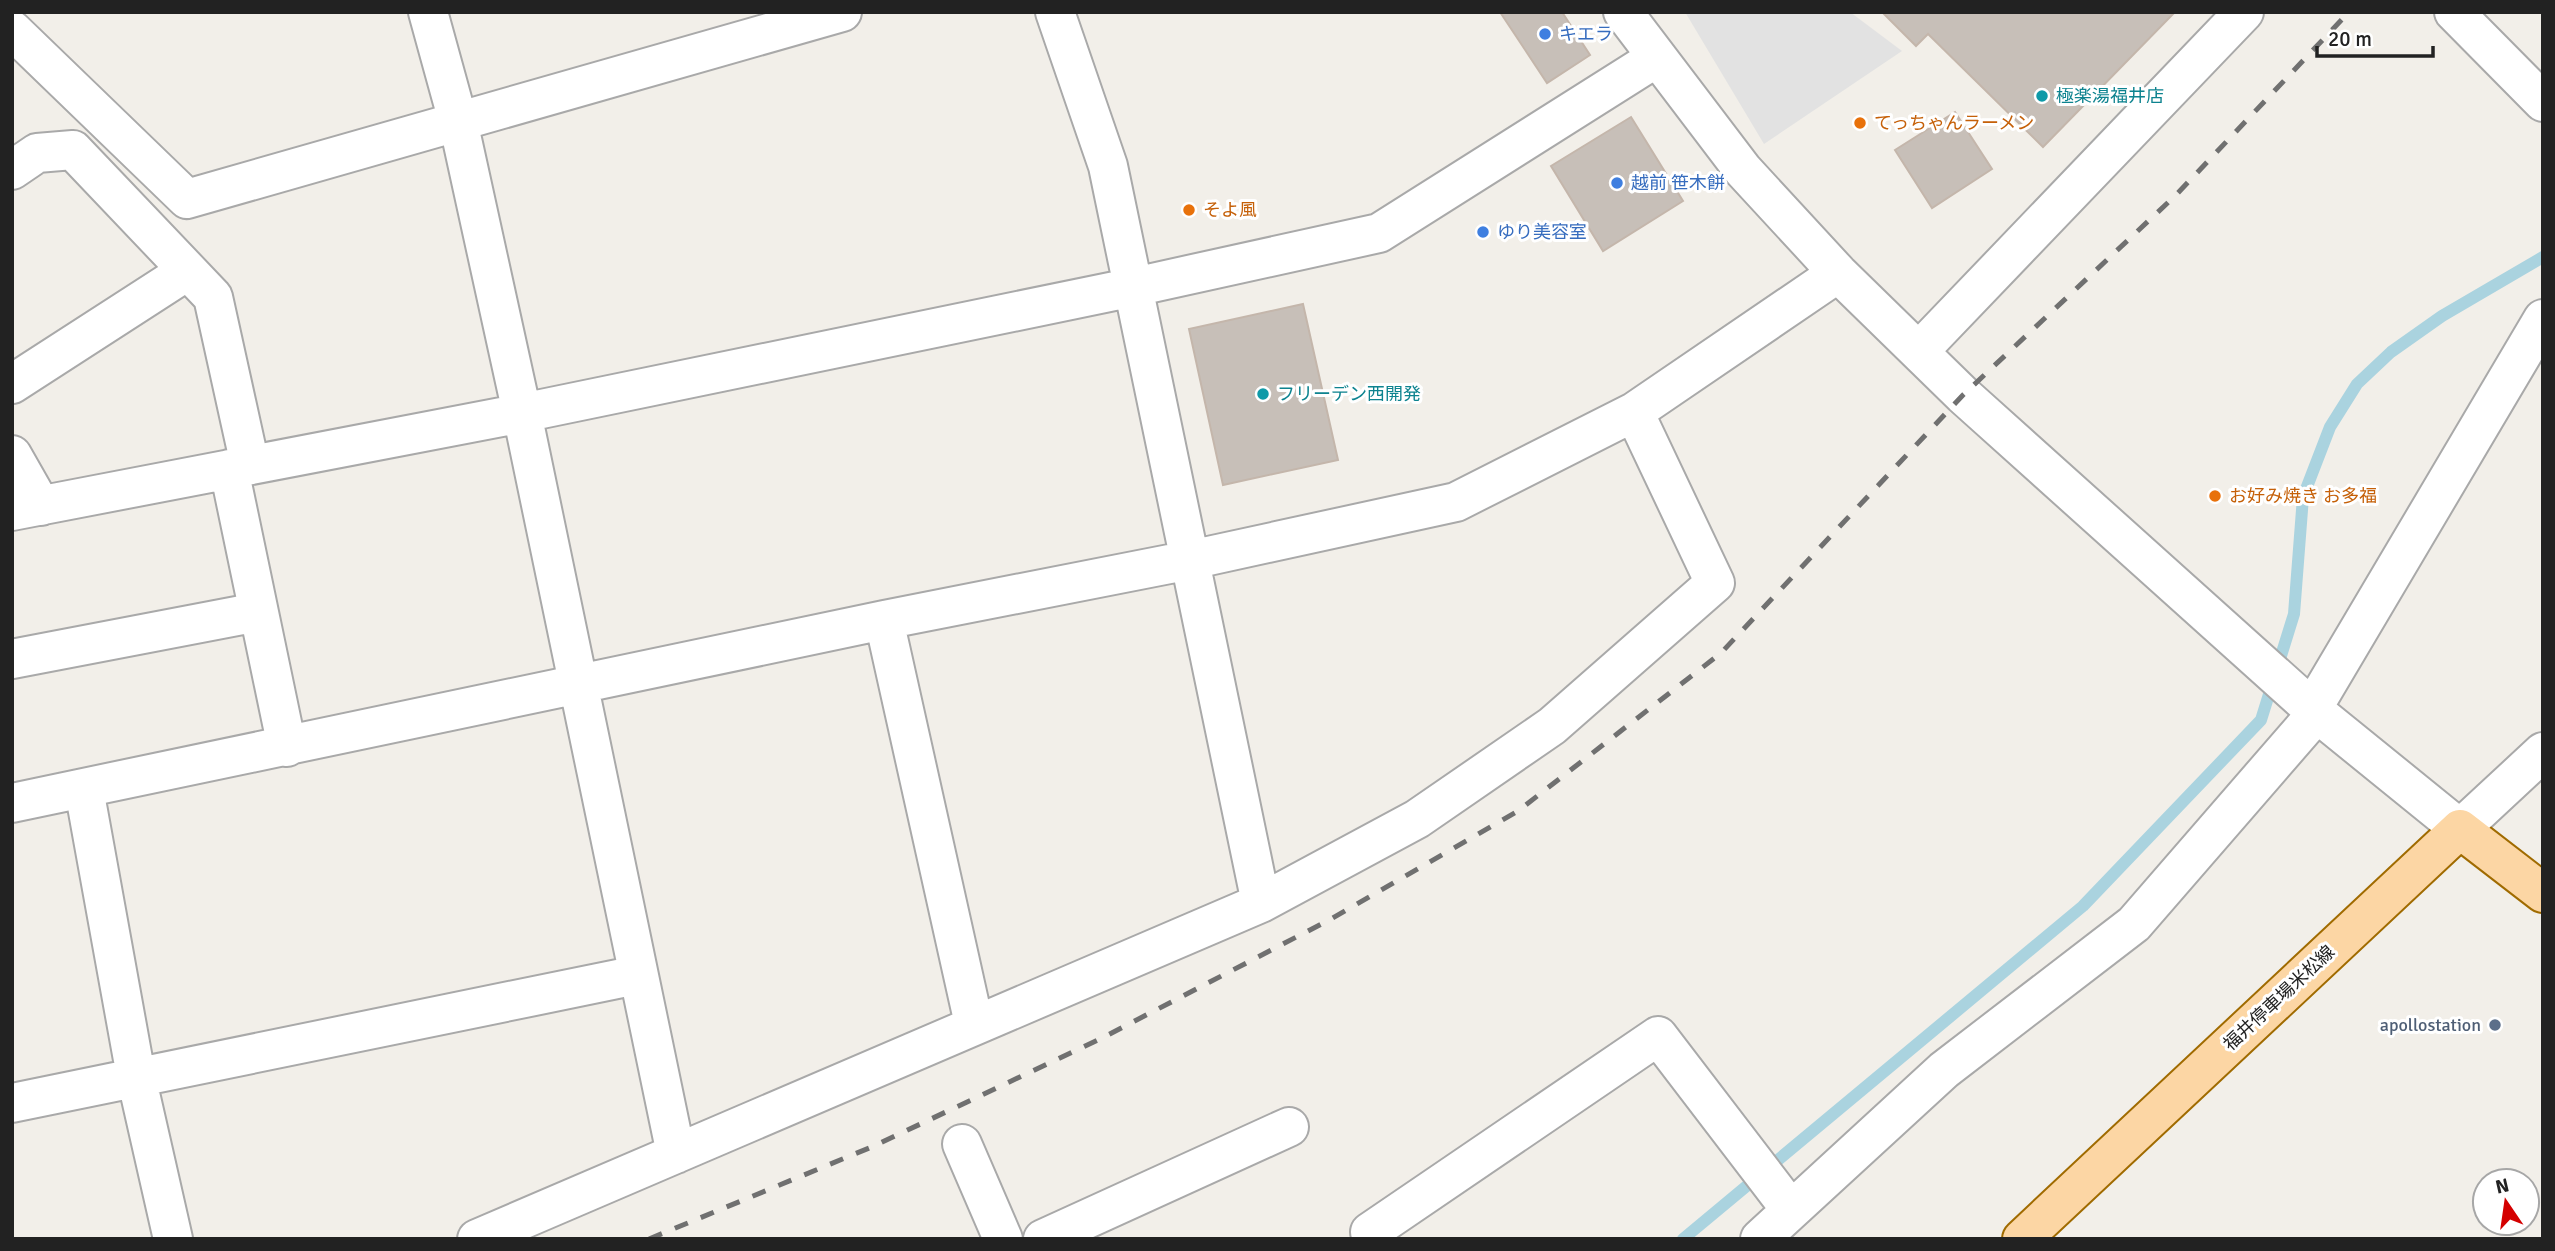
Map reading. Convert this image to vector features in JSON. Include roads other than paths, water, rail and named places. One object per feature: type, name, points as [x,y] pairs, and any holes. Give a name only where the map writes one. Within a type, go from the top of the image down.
[{"type":"main road","points":[[2460,829],[2543,893]]},
{"type":"main road","name":"福井停車場米松線","points":[[2022,1239],[2460,829]]},
{"type":"street","points":[[428,12],[458,121],[522,412],[676,1154]]},
{"type":"street","points":[[12,30],[187,199],[842,12]]},
{"type":"street","points":[[1055,12],[1108,166],[1261,903]]},
{"type":"street","points":[[1623,12],[1743,170],[1838,273],[1920,350],[1963,395],[2314,711],[2460,829],[2543,752]]},
{"type":"street","points":[[1920,350],[2244,12]]},
{"type":"street","points":[[2454,12],[2543,102]]},
{"type":"street","points":[[12,455],[27,509],[522,412],[1134,287],[1379,233],[1656,58]]},
{"type":"street","points":[[12,170],[37,153],[73,150],[213,297],[258,612],[286,747]]},
{"type":"street","points":[[12,384],[187,271]]},
{"type":"street","points":[[12,803],[884,620],[1190,560],[1456,502],[1634,412],[1838,273]]},
{"type":"street","points":[[1760,1239],[1944,1070],[2134,924],[2314,711],[2543,319]]},
{"type":"street","points":[[477,1239],[1261,903],[1417,819],[1552,726],[1715,583],[1634,412]]},
{"type":"street","points":[[12,659],[258,612]]},
{"type":"street","points":[[884,620],[974,1024]]},
{"type":"street","points":[[84,789],[136,1076],[173,1239]]},
{"type":"street","points":[[12,1103],[637,975]]},
{"type":"street","points":[[1373,1239],[1370,1232],[1658,1036],[1791,1210]]},
{"type":"street","points":[[1043,1239],[1289,1127]]},
{"type":"street","points":[[962,1144],[1003,1239]]},
{"type":"waterway","points":[[1683,1239],[2083,906],[2261,720],[2294,614],[2303,497],[2330,427],[2357,384],[2391,352],[2442,316],[2543,257]]},
{"type":"railway","points":[[649,1239],[874,1146],[1102,1038],[1331,919],[1518,811],[1721,653],[1963,395],[2176,195],[2349,12]]},
{"type":"place","name":"キエラ","points":[[1545,34]]},
{"type":"place","name":"極楽湯福井店","points":[[2042,96]]},
{"type":"place","name":"てっちゃんラーメン","points":[[1860,123]]},
{"type":"place","name":"越前 笹木餅","points":[[1617,183]]},
{"type":"place","name":"そよ風","points":[[1189,210]]},
{"type":"place","name":"ゆり美容室","points":[[1483,232]]},
{"type":"place","name":"フリーデン西開発","points":[[1263,394]]},
{"type":"place","name":"お好み焼き お多福","points":[[2215,496]]},
{"type":"place","name":"apollostation","points":[[2495,1025]]}]
